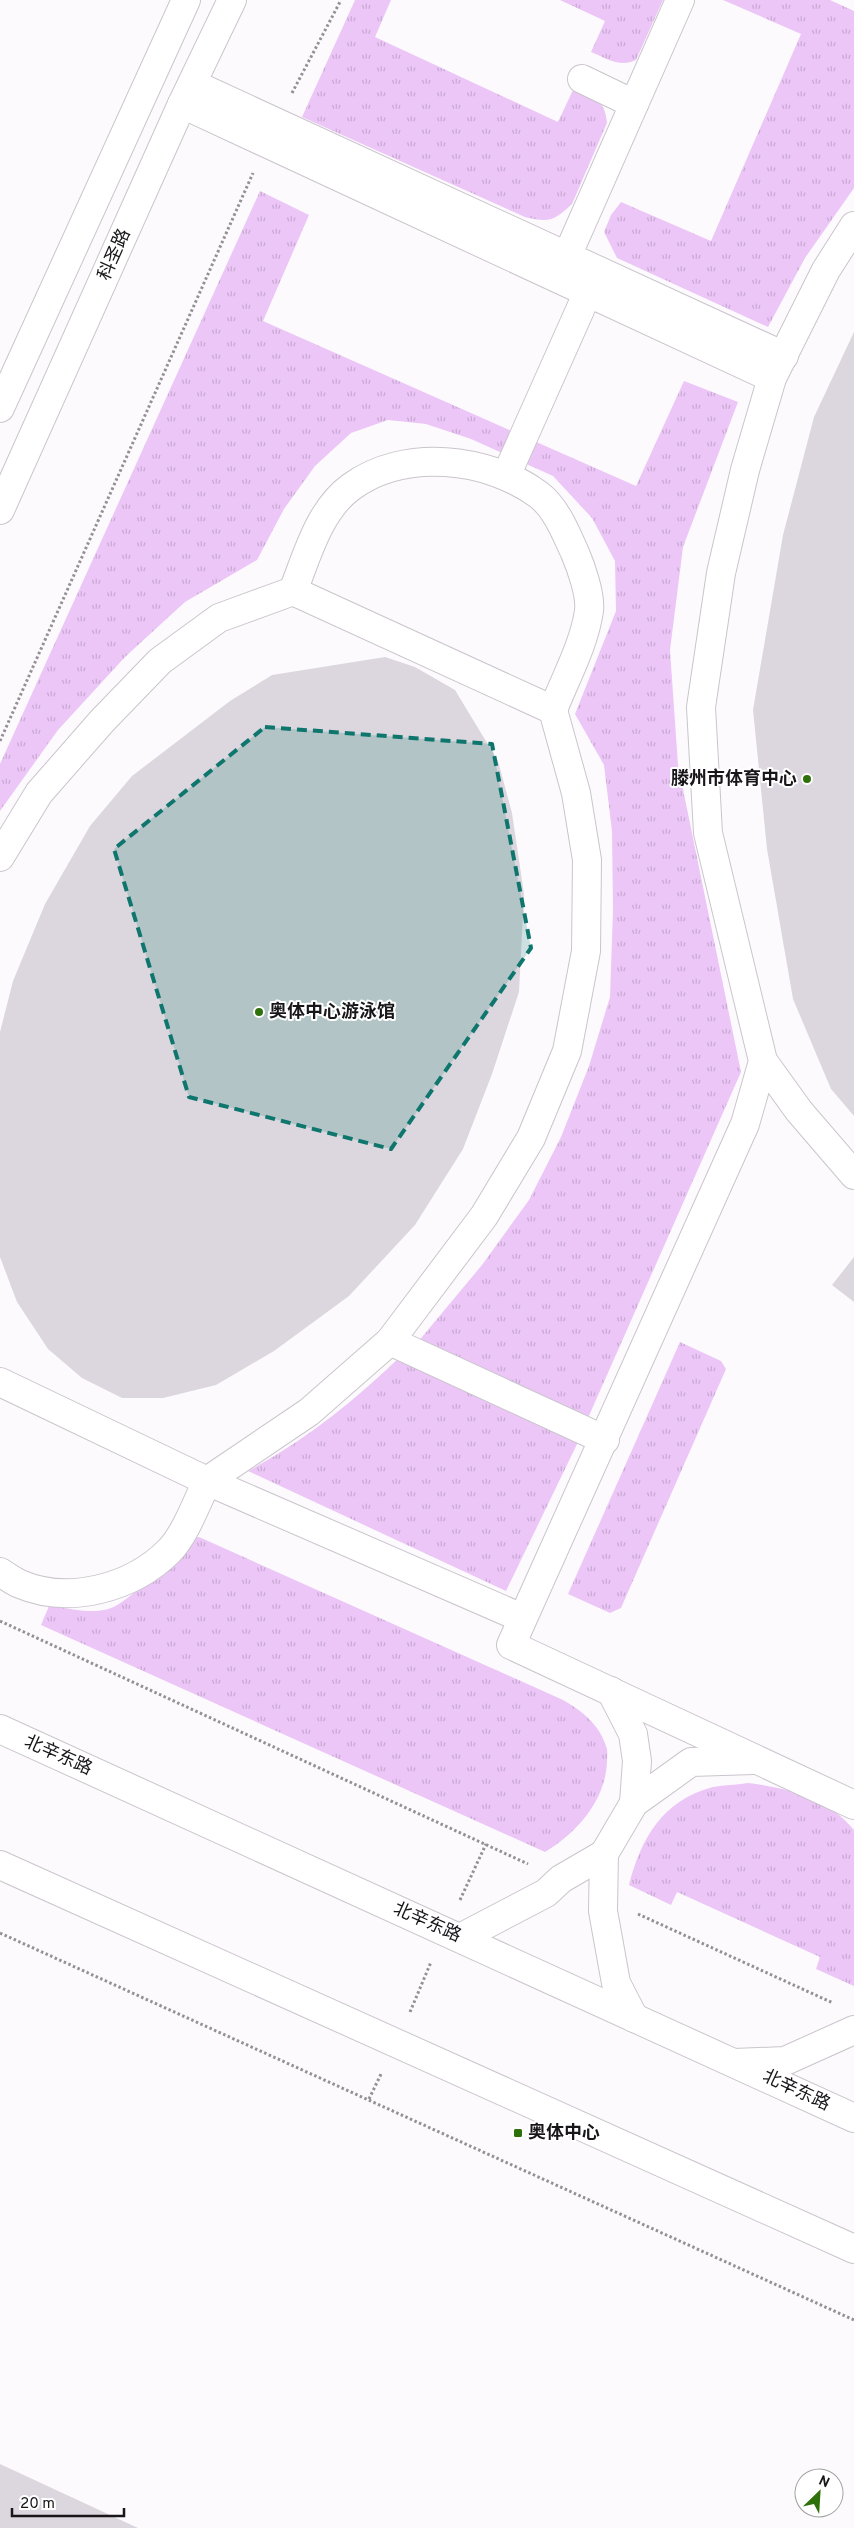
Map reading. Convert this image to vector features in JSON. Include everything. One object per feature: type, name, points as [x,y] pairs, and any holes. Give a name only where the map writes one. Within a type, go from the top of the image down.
[{"type":"main road","points":[[0,408],[186,0]]},
{"type":"main road","name":"科圣路","points":[[0,510],[187,94],[232,0]]},
{"type":"main road","points":[[563,267],[680,0]]},
{"type":"main road","points":[[582,79],[634,104]]},
{"type":"main road","points":[[187,94],[778,367]]},
{"type":"main road","points":[[854,226],[826,270],[778,367],[745,470],[721,573],[701,707],[708,833],[763,1061],[799,1111],[854,1175]]},
{"type":"main road","points":[[563,267],[588,292],[778,367]]},
{"type":"main road","points":[[506,476],[588,292]]},
{"type":"main road","points":[[0,1572],[20,1584],[58,1593],[102,1589],[142,1574],[170,1550],[208,1481],[309,1412],[390,1341],[489,1208],[531,1138],[567,1051],[586,951],[588,860],[576,793],[553,710],[582,636],[589,609],[581,568],[564,527],[540,496],[506,476],[469,465],[429,462],[385,469],[350,488],[321,520],[293,591]]},
{"type":"main road","points":[[0,857],[39,793],[102,721],[160,661],[219,618],[293,591],[553,710]]},
{"type":"main road","points":[[763,1061],[745,1124],[511,1645],[851,1804]]},
{"type":"main road","points":[[390,1341],[604,1440]]},
{"type":"main road","points":[[0,1382],[208,1481],[522,1618]]},
{"type":"main road","points":[[611,1691],[633,1734],[637,1761],[634,1803]]},
{"type":"main road","name":"北辛东路","points":[[0,1729],[854,2118]]},
{"type":"main road","points":[[634,2018],[616,1983],[603,1911],[604,1854],[634,1803],[691,1762],[758,1760]]},
{"type":"main road","points":[[452,1935],[546,1893],[561,1879],[604,1854]]},
{"type":"main road","points":[[0,1865],[854,2249]]},
{"type":"main road","points":[[734,2063],[785,2061],[854,2030]]},
{"type":"path","points":[[0,740],[271,134],[341,0]]},
{"type":"path","points":[[0,1621],[561,1879]]},
{"type":"path","points":[[369,2099],[452,1935],[486,1844]]},
{"type":"path","points":[[603,1898],[836,2004]]},
{"type":"path","points":[[0,1933],[854,2320]]},
{"type":"highlighted area","points":[[265,727],[492,744],[531,948],[391,1149],[189,1097],[114,849]]},
{"type":"green space","points":[[355,0],[391,0],[375,37],[558,122],[573,90],[597,100],[604,108],[607,123],[572,204],[551,219],[540,220],[525,217],[302,117]]},
{"type":"green space","points":[[560,0],[663,0],[636,60],[619,63],[591,52],[605,21]]},
{"type":"green space","points":[[723,0],[830,0],[854,11],[854,188],[805,258],[768,327],[617,258],[604,232],[611,215],[621,202],[711,241],[801,34]]},
{"type":"green space","points":[[260,191],[309,215],[263,321],[636,486],[684,381],[738,402],[683,547],[670,650],[678,765],[741,1072],[584,1427],[417,1343],[482,1265],[529,1200],[561,1137],[589,1066],[610,997],[613,910],[612,831],[604,765],[575,714],[616,611],[615,561],[592,518],[553,476],[471,439],[426,424],[388,420],[351,433],[315,466],[284,509],[257,560],[185,602],[125,657],[58,730],[0,811],[0,764]]},
{"type":"green space","points":[[680,1342],[721,1361],[726,1369],[621,1608],[610,1613],[568,1594]]},
{"type":"green space","points":[[401,1356],[579,1440],[506,1591],[248,1471],[290,1446],[329,1419]]},
{"type":"green space","points":[[199,1537],[563,1700],[577,1709],[599,1731],[607,1749],[605,1775],[601,1789],[588,1814],[568,1835],[545,1852],[41,1625],[49,1606],[96,1611],[119,1604],[152,1577],[189,1539]]},
{"type":"green space","points":[[748,1783],[806,1796],[832,1810],[854,1830],[854,1986],[816,1969],[820,1957],[677,1892],[671,1905],[629,1885],[640,1852],[657,1823],[668,1811],[680,1801],[713,1787]]},
{"type":"building","name":"滕州市体育中心","points":[[854,332],[854,1116],[831,1089],[793,999],[767,849],[753,710],[783,535],[814,417]]},
{"type":"building","name":"奥体中心游泳馆","points":[[385,657],[415,667],[455,690],[498,761],[512,813],[524,894],[519,992],[492,1074],[463,1149],[415,1225],[349,1296],[274,1351],[216,1385],[163,1398],[122,1398],[82,1378],[48,1349],[17,1302],[0,1257],[0,1032],[13,981],[45,904],[90,826],[132,776],[230,701],[272,675]]},
{"type":"building","points":[[854,1257],[854,1302],[832,1285]]},
{"type":"building","points":[[0,2464],[138,2528],[0,2528]]},
{"type":"place","name":"滕州市体育中心","points":[[807,779]]},
{"type":"place","name":"奥体中心游泳馆","points":[[259,1012]]},
{"type":"place","name":"奥体中心","points":[[518,2133]]}]
